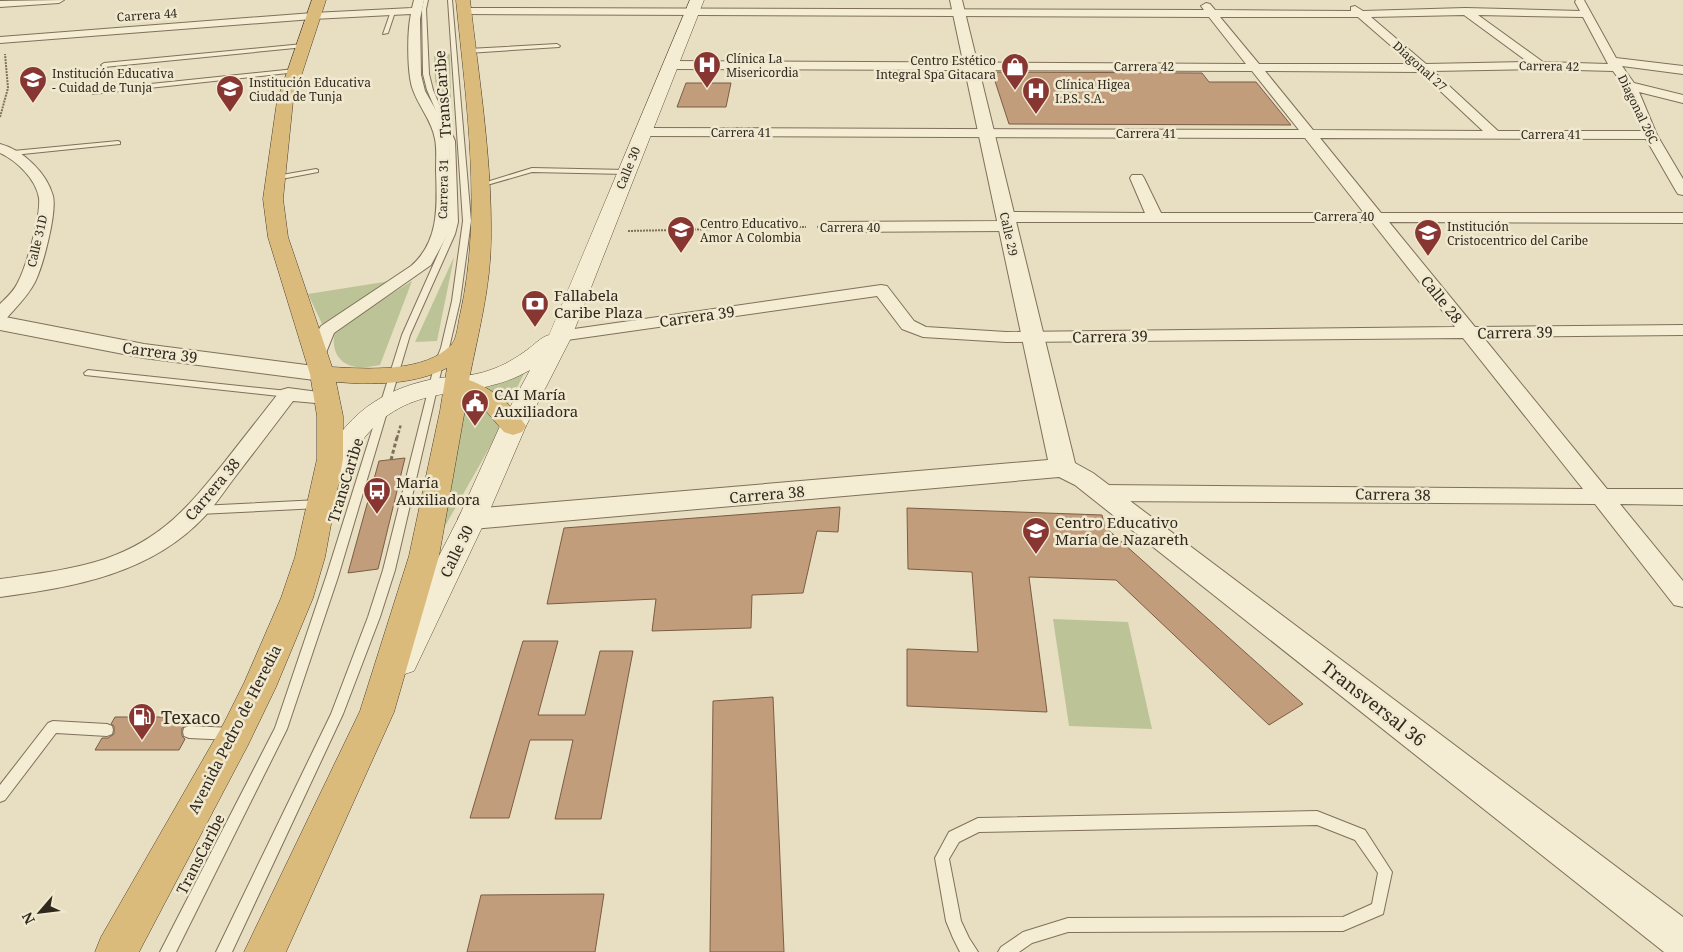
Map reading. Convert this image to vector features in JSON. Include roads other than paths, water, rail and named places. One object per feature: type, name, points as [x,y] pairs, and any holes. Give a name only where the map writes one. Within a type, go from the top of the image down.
[{"type":"highway","points":[[443,378],[465,345],[481,239],[477,132],[468,51],[459,4]]},
{"type":"highway","name":"Avenida Pedro de Heredia","points":[[116,952],[236,734],[259,687],[297,598],[310,557],[321,504],[331,432],[322,376],[278,237],[273,211],[284,109],[316,8]]},
{"type":"highway","points":[[322,376],[380,377],[415,372],[443,378],[485,397],[501,410],[513,426]]},
{"type":"highway","points":[[265,952],[377,712],[424,556],[453,411],[443,378]]},
{"type":"main road","name":"Calle 30","points":[[377,712],[472,519],[513,426],[560,336],[694,6]]},
{"type":"main road","name":"Calle 30","points":[[321,504],[327,479],[337,454],[354,431],[394,410],[409,394],[443,378],[484,380],[517,368],[534,358],[560,336]]},
{"type":"street","points":[[0,4],[59,0]]},
{"type":"street","points":[[561,11],[568,0]]},
{"type":"street","name":"Diagonal 27","points":[[1344,0],[1423,68],[1494,134]]},
{"type":"street","points":[[1449,0],[1540,65]]},
{"type":"street","name":"Diagonal 26C","points":[[1579,0],[1615,65],[1630,86],[1650,135],[1683,191]]},
{"type":"street","points":[[459,4],[561,11],[694,6],[1207,6],[1360,14],[1466,12],[1588,14]]},
{"type":"street","name":"Carrera 44","points":[[2,40],[316,8],[393,12],[418,6]]},
{"type":"street","name":"Carrera 31","points":[[322,376],[320,342],[327,330],[425,262],[442,230],[445,205],[444,148],[438,126],[417,85],[418,6]]},
{"type":"street","name":"Calle 29","points":[[957,6],[1063,468]]},
{"type":"street","name":"Calle 28","points":[[1207,6],[1683,598]]},
{"type":"street","name":"Carrera 42","points":[[670,65],[1423,68],[1615,65],[1683,70]]},
{"type":"street","points":[[1630,86],[1683,99]]},
{"type":"street","name":"Carrera 41","points":[[643,132],[1650,135]]},
{"type":"street","name":"Calle 31D","points":[[0,315],[28,280],[42,231],[46,197],[32,170],[7,151]]},
{"type":"street","points":[[1137,178],[1155,217]]},
{"type":"street","name":"Carrera 40","points":[[826,227],[1155,217],[1683,218]]},
{"type":"street","name":"Carrera 39","points":[[560,336],[881,290],[904,321],[922,332],[1033,337],[1683,330]]},
{"type":"street","name":"Carrera 39","points":[[0,323],[144,352],[322,376]]},
{"type":"street","points":[[288,394],[322,376]]},
{"type":"street","name":"Carrera 38","points":[[0,588],[89,574],[148,550],[198,510],[288,394]]},
{"type":"street","name":"Carrera 38","points":[[472,519],[1063,468]]},
{"type":"street","name":"Transversal 36","points":[[1063,468],[1084,478],[1683,942]]},
{"type":"street","name":"Carrera 38","points":[[1102,493],[1683,497]]},
{"type":"lane","name":"TransCaribe","points":[[168,952],[281,729],[332,577],[394,410],[394,376],[412,318],[451,234],[454,222],[452,141],[430,90],[426,74],[424,8],[426,0]]},
{"type":"lane","name":"TransCaribe","points":[[224,952],[312,770],[359,659],[389,570],[443,378],[445,348],[456,301],[467,221],[459,4]]},
{"type":"lane","points":[[385,33],[393,12]]},
{"type":"lane","points":[[104,65],[303,46]]},
{"type":"lane","points":[[468,51],[557,46]]},
{"type":"lane","points":[[93,92],[295,71]]},
{"type":"lane","points":[[7,151],[118,143]]},
{"type":"lane","points":[[480,186],[532,170],[626,172]]},
{"type":"lane","points":[[276,178],[316,171]]},
{"type":"lane","points":[[88,373],[288,394]]},
{"type":"lane","points":[[198,510],[321,504]]},
{"type":"lane","points":[[0,796],[53,727],[108,730]]},
{"type":"lane","points":[[189,732],[236,734]]},
{"type":"lane","points":[[970,952],[962,944],[955,924],[942,858],[954,837],[978,825],[1317,818],[1360,835],[1385,872],[1378,909],[1342,924],[1068,925],[1028,938],[1006,952]]},
{"type":"place","name":"Clínica La Misericordia","points":[[707,89]]},
{"type":"place","name":"Centro Estético Integral Spa Gitacara","points":[[1015,91]]},
{"type":"place","name":"Institución Educativa - Cuidad de Tunja","points":[[33,104]]},
{"type":"place","name":"Institución Educativa Ciudad de Tunja","points":[[230,113]]},
{"type":"place","name":"Clínica Higea I.P.S. S.A.","points":[[1036,115]]},
{"type":"place","name":"Centro Educativo Amor A Colombia","points":[[681,254]]},
{"type":"place","name":"Institución Cristocentrico del Caribe","points":[[1428,257]]},
{"type":"place","name":"Fallabela Caribe Plaza","points":[[535,328]]},
{"type":"place","name":"CAI María Auxiliadora","points":[[475,427]]},
{"type":"place","name":"María Auxiliadora","points":[[377,515]]},
{"type":"place","name":"Centro Educativo María de Nazareth","points":[[1036,555]]},
{"type":"place","name":"Texaco","points":[[142,741]]}]
